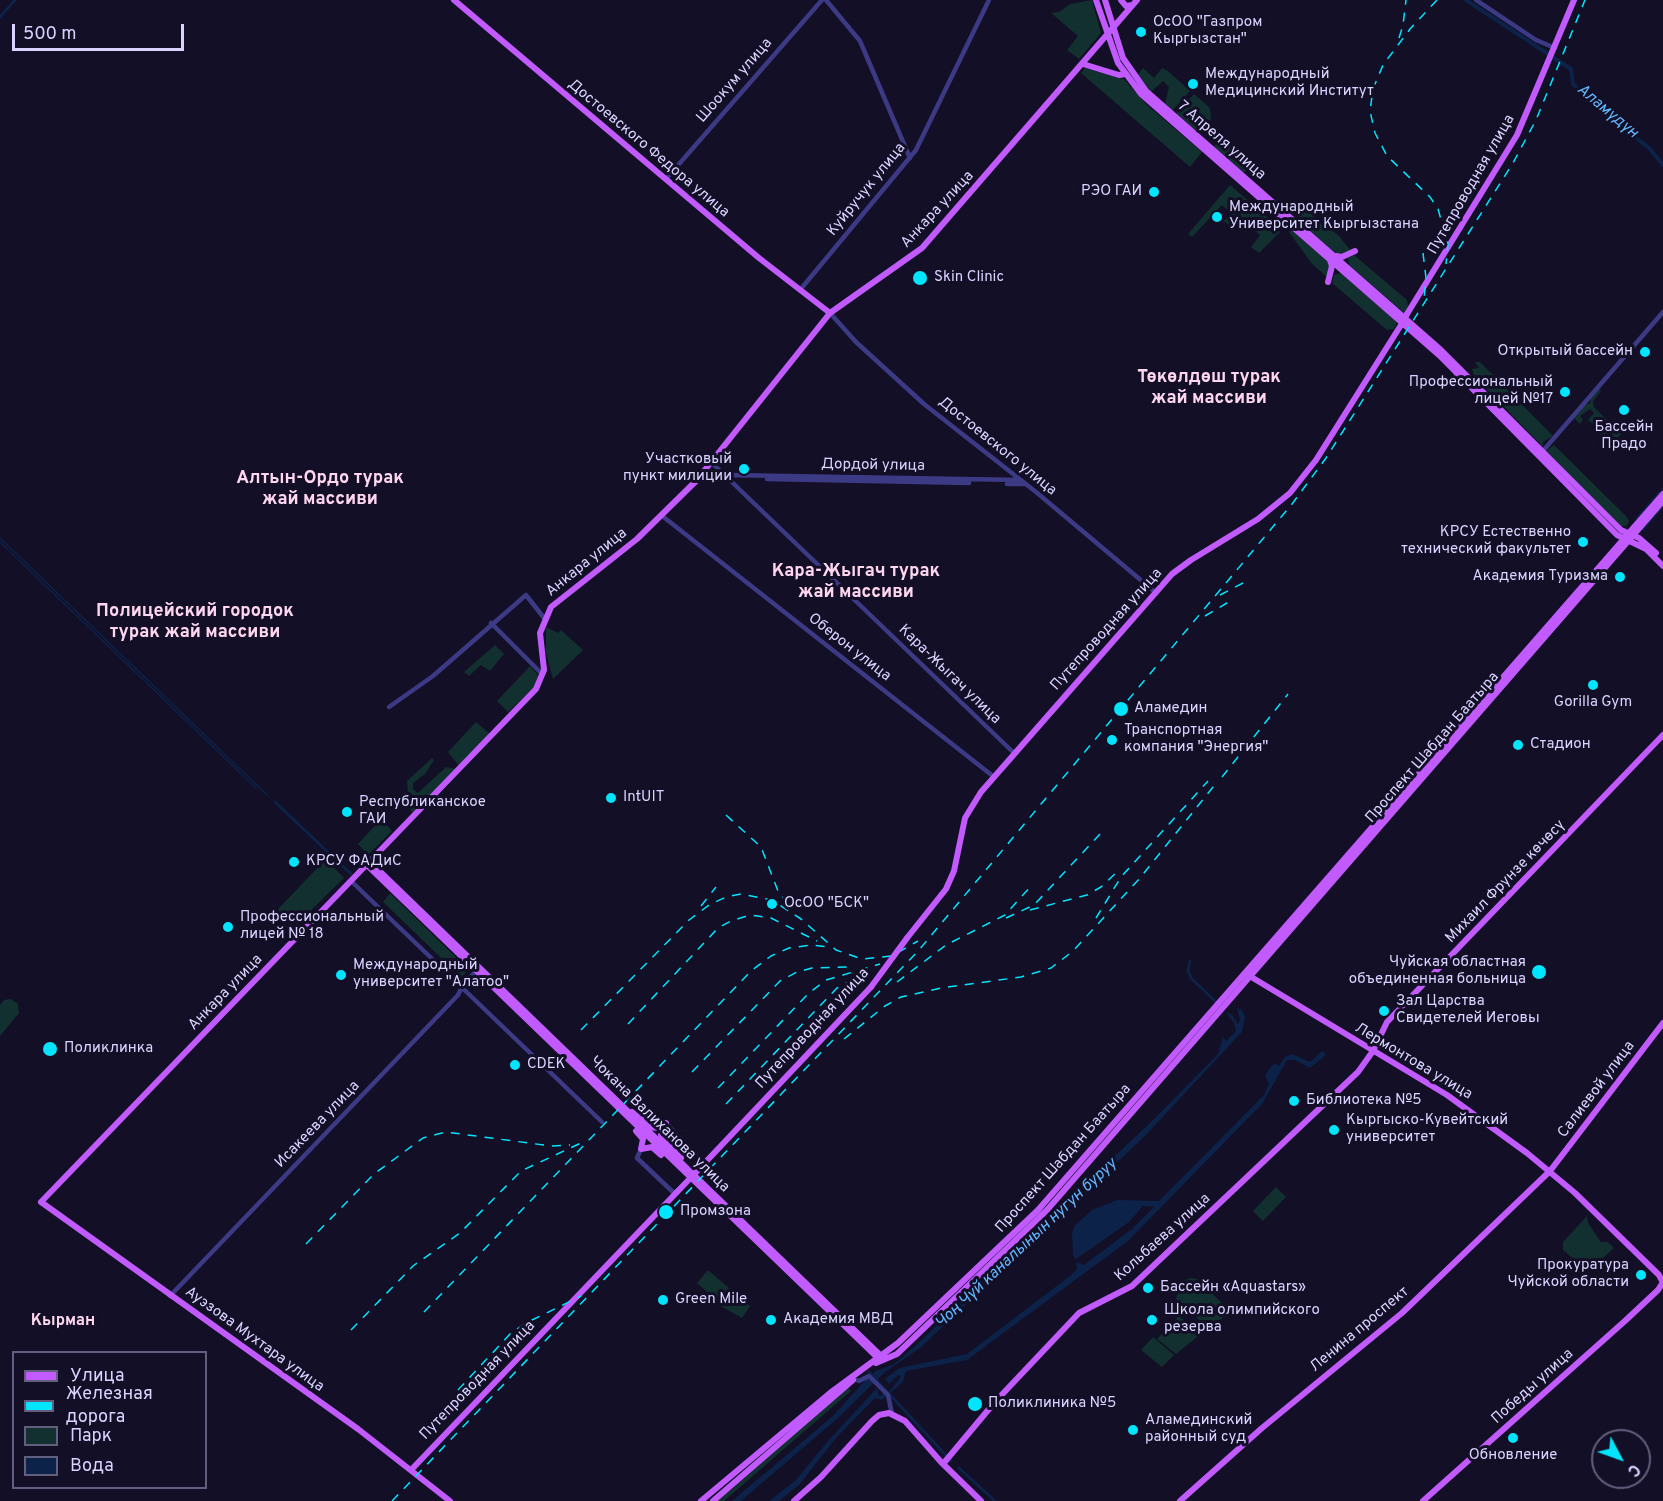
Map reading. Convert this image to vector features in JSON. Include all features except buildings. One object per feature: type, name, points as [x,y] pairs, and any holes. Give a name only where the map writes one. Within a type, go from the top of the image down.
[{"type":"main road","name":"Достоевского Федора улица","points":[[454,0],[666,179],[830,313]]},
{"type":"main road","name":"7 Апреля улица","points":[[1096,0],[1107,35],[1127,73],[1146,99],[1346,269],[1440,356],[1458,378]]},
{"type":"main road","name":"7 Апреля улица","points":[[1105,0],[1127,73]]},
{"type":"main road","points":[[1121,0],[1126,6],[1135,3]]},
{"type":"main road","name":"Путепроводная улица","points":[[412,1468],[871,987],[946,889],[952,875],[965,818],[975,799],[1155,592],[1182,566],[1258,519],[1290,493],[1316,460],[1500,166],[1517,135],[1574,0]]},
{"type":"main road","name":"Анкара улица","points":[[41,1202],[540,684],[543,675],[540,633],[544,618],[555,603],[636,539],[712,463],[830,313],[922,249],[1135,3]]},
{"type":"main road","points":[[1083,64],[1127,73]]},
{"type":"main road","points":[[1352,252],[1346,260],[1346,269],[1334,273],[1329,280],[1332,257],[1352,252]]},
{"type":"main road","name":"7 Апреля улица","points":[[1346,269],[1458,378]]},
{"type":"main road","points":[[1458,378],[1542,452],[1628,537],[1648,546]]},
{"type":"main road","points":[[1458,378],[1628,537],[1646,549],[1663,566]]},
{"type":"main road","points":[[1628,537],[1663,494]]},
{"type":"main road","points":[[1628,537],[1663,501]]},
{"type":"main road","points":[[1639,528],[1637,532],[1663,560]]},
{"type":"main road","name":"Проспект Шабдан Баатыра","points":[[712,1498],[776,1436],[871,1363],[901,1346],[1040,1213],[1628,537]]},
{"type":"main road","name":"Михаил Фрунзе көчөсү","points":[[1373,1051],[1387,1022],[1663,735]]},
{"type":"main road","name":"Чокана Валиханова улица","points":[[368,864],[870,1348],[883,1356]]},
{"type":"main road","name":"Лермонтова улица","points":[[1248,974],[1447,1095],[1550,1171],[1607,1223],[1659,1275],[1663,1282]]},
{"type":"main road","name":"Салиевой улица","points":[[1550,1171],[1663,1023]]},
{"type":"main road","name":"Кольбаева улица","points":[[947,1461],[994,1403],[1079,1313],[1132,1286],[1334,1096],[1358,1072],[1373,1051]]},
{"type":"main road","points":[[623,1110],[654,1128],[666,1123]]},
{"type":"main road","points":[[623,1110],[642,1137],[639,1150],[652,1147],[687,1171]]},
{"type":"main road","points":[[666,1123],[661,1132],[663,1138],[680,1156],[687,1171]]},
{"type":"main road","name":"Ленина проспект","points":[[1180,1501],[1262,1428],[1394,1320],[1550,1171]]},
{"type":"main road","name":"Ауэзова Мухтара улица","points":[[41,1202],[412,1468],[450,1501]]},
{"type":"main road","name":"Победы улица","points":[[1423,1501],[1658,1290],[1663,1282]]},
{"type":"main road","points":[[870,1348],[883,1356]]},
{"type":"main road","points":[[870,1348],[871,1363]]},
{"type":"main road","name":"Проспект Шабдан Баатыра","points":[[701,1501],[712,1498],[765,1457],[883,1356]]},
{"type":"main road","points":[[794,1501],[821,1477],[875,1418],[892,1414],[906,1421],[947,1461],[981,1501]]},
{"type":"main road","points":[[776,1436],[782,1442]]},
{"type":"main road","points":[[759,1451],[765,1457]]},
{"type":"street","name":"Шоокум улица","points":[[666,179],[824,0]]},
{"type":"street","points":[[824,0],[860,41],[910,158]]},
{"type":"street","name":"Куйручук улица","points":[[800,290],[910,158],[927,131],[989,0]]},
{"type":"street","points":[[1476,0],[1536,40],[1554,49]]},
{"type":"street","points":[[1542,452],[1663,312]]},
{"type":"street","name":"Достоевского улица","points":[[830,313],[861,347],[924,404],[1014,478]]},
{"type":"street","name":"Кара-Жыгач улица","points":[[712,463],[1014,754]]},
{"type":"street","name":"Дордой улица","points":[[729,478],[1014,478],[1022,483]]},
{"type":"street","name":"Дордой улица","points":[[729,478],[1022,483]]},
{"type":"street","name":"Достоевского улица","points":[[1022,483],[1155,592]]},
{"type":"street","name":"Оберон улица","points":[[661,515],[994,777]]},
{"type":"street","points":[[389,707],[433,676],[494,625],[525,595],[544,618]]},
{"type":"street","points":[[494,625],[543,675]]},
{"type":"street","points":[[531,662],[542,655]]},
{"type":"street","points":[[351,881],[463,985],[526,1050],[602,1122]]},
{"type":"street","name":"Исакеева улица","points":[[170,1296],[458,995],[463,985],[478,969]]},
{"type":"street","points":[[666,1123],[702,1166]]},
{"type":"street","points":[[639,1150],[637,1158],[676,1193]]},
{"type":"street","points":[[855,1379],[859,1381],[869,1376],[888,1395],[892,1414]]},
{"type":"green space","points":[[1092,0],[1101,33],[1079,59],[1067,50],[1078,36],[1051,13],[1059,12],[1070,4]]},
{"type":"green space","points":[[1085,68],[1124,79],[1146,104],[1202,152],[1190,167],[1081,73]]},
{"type":"green space","points":[[1143,68],[1154,78],[1162,68],[1190,91],[1172,111],[1165,104],[1169,87],[1163,81],[1151,92],[1137,76]]},
{"type":"green space","points":[[1194,94],[1210,108],[1211,119],[1200,134],[1176,114]]},
{"type":"green space","points":[[1223,138],[1251,164],[1244,173],[1213,147]]},
{"type":"green space","points":[[1230,185],[1273,222],[1280,232],[1259,253],[1251,247],[1260,235],[1243,220],[1234,229],[1224,221],[1231,213],[1222,205],[1192,237],[1188,234]]},
{"type":"green space","points":[[1305,209],[1339,236],[1351,251],[1338,255],[1296,219]]},
{"type":"green space","points":[[1290,228],[1329,262],[1331,265],[1328,278],[1312,264],[1289,232]]},
{"type":"green space","points":[[1354,255],[1407,300],[1408,307],[1404,313],[1349,265],[1348,258]]},
{"type":"green space","points":[[1341,273],[1397,322],[1394,329],[1387,330],[1332,283],[1334,275]]},
{"type":"green space","points":[[1475,362],[1480,362],[1553,436],[1543,442],[1543,447],[1474,376],[1472,369],[1479,368]]},
{"type":"green space","points":[[1599,389],[1601,391],[1593,401],[1594,407],[1621,434],[1610,447],[1601,439],[1597,427],[1588,420],[1594,413],[1590,409],[1580,416],[1583,420],[1580,424],[1573,417],[1583,406],[1590,403],[1591,397]]},
{"type":"green space","points":[[1554,445],[1626,516],[1629,521],[1627,526],[1621,526],[1546,451]]},
{"type":"green space","points":[[546,627],[558,633],[561,630],[583,650],[553,679],[546,653]]},
{"type":"green space","points":[[495,645],[504,654],[490,671],[481,665],[469,676],[464,672]]},
{"type":"green space","points":[[530,666],[538,675],[533,688],[508,712],[497,701]]},
{"type":"green space","points":[[476,722],[490,734],[459,766],[448,752]]},
{"type":"green space","points":[[432,758],[434,760],[425,774],[413,783],[413,789],[418,793],[446,767],[456,769],[413,813],[401,800],[408,791],[407,781]]},
{"type":"green space","points":[[381,819],[392,831],[368,855],[358,844]]},
{"type":"green space","points":[[326,859],[344,878],[297,924],[287,917],[283,921],[277,914],[279,908]]},
{"type":"green space","points":[[390,893],[469,970],[461,977],[383,902]]},
{"type":"green space","points":[[11,999],[18,1004],[19,1013],[0,1036],[0,1005],[4,1000]]},
{"type":"green space","points":[[1276,1187],[1286,1197],[1263,1221],[1253,1211]]},
{"type":"green space","points":[[1587,1216],[1588,1223],[1601,1242],[1608,1242],[1614,1248],[1588,1271],[1563,1250],[1563,1242]]},
{"type":"green space","points":[[708,1270],[729,1288],[718,1302],[697,1283]]},
{"type":"green space","points":[[1190,1278],[1197,1279],[1225,1306],[1225,1316],[1208,1328],[1176,1299],[1181,1283]]},
{"type":"green space","points":[[733,1290],[750,1306],[742,1318],[719,1305]]},
{"type":"green space","points":[[1179,1316],[1201,1334],[1176,1354],[1157,1339]]},
{"type":"green space","points":[[1153,1337],[1174,1355],[1162,1367],[1141,1350]]},
{"type":"green space","points":[[848,1387],[851,1391],[724,1501],[715,1501],[731,1490]]},
{"type":"water","points":[[1237,1008],[1242,1010],[1245,1018],[1242,1032],[1144,1137],[919,1349],[885,1372],[838,1418],[741,1501],[732,1501],[834,1415],[867,1378],[876,1371],[894,1364],[915,1346],[1155,1118],[1218,1054],[1223,1037],[1226,1041],[1236,1031],[1227,1012],[1238,1024],[1240,1020]]},
{"type":"water","points":[[1322,1051],[1326,1055],[1310,1068],[1295,1060],[1287,1060],[1262,1104],[1128,1241],[967,1360],[906,1371],[903,1382],[882,1400],[876,1398],[872,1401],[836,1438],[800,1484],[779,1501],[769,1501],[796,1480],[827,1442],[877,1388],[879,1396],[890,1391],[901,1376],[898,1375],[889,1384],[885,1379],[899,1368],[967,1354],[1070,1276],[1077,1269],[1076,1262],[1084,1265],[1132,1229],[1154,1207],[1143,1206],[1129,1222],[1076,1259],[1073,1256],[1074,1226],[1092,1210],[1117,1200],[1159,1201],[1264,1095],[1269,1084],[1265,1075],[1274,1063],[1279,1066],[1285,1057],[1292,1054],[1310,1062]]},
{"type":"waterway","points":[[0,17],[15,0]]},
{"type":"waterway","name":"Аламүдүн","points":[[1466,0],[1571,69],[1573,84],[1593,104],[1649,148],[1663,165]]},
{"type":"waterway","points":[[1636,519],[1659,492]]},
{"type":"waterway","points":[[1643,530],[1663,507]]},
{"type":"waterway","points":[[0,538],[267,795]]},
{"type":"waterway","points":[[0,542],[256,788]]},
{"type":"waterway","points":[[275,802],[351,874]]},
{"type":"waterway","name":"Чоң Чүй каналынын нугун буруу","points":[[1190,961],[1188,971],[1191,978],[1218,1004]]},
{"type":"waterway","points":[[869,1372],[951,1461]]},
{"type":"waterway","points":[[959,1468],[995,1501]]},
{"type":"railway","points":[[1399,38],[1406,0]]},
{"type":"railway","points":[[1437,0],[1410,29],[1383,65],[1373,89],[1370,111],[1375,133],[1387,156],[1430,197],[1438,209],[1448,244],[1446,264]]},
{"type":"railway","points":[[392,1501],[919,950],[1292,504],[1326,458],[1513,163],[1536,120],[1585,0]]},
{"type":"railway","points":[[1423,253],[1426,278],[1424,299]]},
{"type":"railway","points":[[1220,595],[1245,582]]},
{"type":"railway","points":[[1205,616],[1232,600]]},
{"type":"railway","points":[[1222,777],[1288,694]]},
{"type":"railway","points":[[1096,918],[1121,877],[1208,781]]},
{"type":"railway","points":[[844,1039],[885,1006],[901,997],[941,988],[1021,977],[1051,968],[1073,951],[1140,878],[1217,782]]},
{"type":"railway","points":[[726,815],[761,847],[778,891],[790,906]]},
{"type":"railway","points":[[1006,918],[1034,905],[1100,834]]},
{"type":"railway","points":[[1030,910],[1087,895],[1101,887],[1119,870]]},
{"type":"railway","points":[[897,982],[946,945],[1005,915],[1032,885]]},
{"type":"railway","points":[[701,906],[716,887]]},
{"type":"railway","points":[[581,1030],[689,920],[709,905],[726,897],[741,894],[772,900],[801,919],[836,950],[862,959],[892,956],[918,941]]},
{"type":"railway","points":[[628,1024],[718,928],[731,921],[750,915],[771,918],[817,941]]},
{"type":"railway","points":[[424,1312],[751,971],[771,956],[789,948],[812,945],[828,947]]},
{"type":"railway","points":[[718,1088],[809,993],[826,980],[880,964]]},
{"type":"railway","points":[[692,1072],[780,981],[797,972],[812,968],[847,967]]},
{"type":"railway","points":[[726,1104],[837,988],[862,975]]},
{"type":"railway","points":[[306,1244],[374,1174],[423,1138],[446,1132],[551,1146],[570,1145]]},
{"type":"railway","points":[[351,1330],[413,1266],[460,1233],[521,1171],[581,1143]]},
{"type":"railway","points":[[458,1390],[511,1333],[526,1323],[581,1296]]},
{"type":"place","name":"ОсОО \"Газпром Кыргызстан\"","points":[[1141,32]]},
{"type":"place","name":"Международный Медицинский Институт","points":[[1193,84]]},
{"type":"place","name":"РЭО ГАИ","points":[[1154,192]]},
{"type":"place","name":"Международный Университет Кыргызстана","points":[[1217,217]]},
{"type":"place","name":"Skin Clinic","points":[[920,278]]},
{"type":"place","name":"Открытый бассейн","points":[[1645,352]]},
{"type":"place","name":"Профессиональный лицей №17","points":[[1565,392]]},
{"type":"place","name":"Бассейн Прадо","points":[[1624,410]]},
{"type":"place","name":"Участковый пункт милиции","points":[[744,469]]},
{"type":"place","name":"КРСУ Естественно технический факультет","points":[[1583,542]]},
{"type":"place","name":"Академия Туризма","points":[[1620,577]]},
{"type":"place","name":"Gorilla Gym","points":[[1593,685]]},
{"type":"place","name":"Аламедин","points":[[1121,709]]},
{"type":"place","name":"Транспортная компания \"Энергия\"","points":[[1112,740]]},
{"type":"place","name":"Стадион","points":[[1518,745]]},
{"type":"place","name":"IntUIT","points":[[611,798]]},
{"type":"place","name":"Республиканское ГАИ","points":[[347,812]]},
{"type":"place","name":"КРСУ ФАДиС","points":[[294,862]]},
{"type":"place","name":"ОсОО \"БСК\"","points":[[772,904]]},
{"type":"place","name":"Профессиональный лицей № 18","points":[[228,927]]},
{"type":"place","name":"Чуйская областная объединенная больница","points":[[1539,972]]},
{"type":"place","name":"Международный университет \"Алатоо\"","points":[[341,975]]},
{"type":"place","name":"Зал Царства Свидетелей Иеговы","points":[[1384,1011]]},
{"type":"place","name":"Поликлинка","points":[[50,1049]]},
{"type":"place","name":"CDEK","points":[[515,1065]]},
{"type":"place","name":"Библиотека №5","points":[[1294,1101]]},
{"type":"place","name":"Кыргыско-Кувейтский университет","points":[[1334,1130]]},
{"type":"place","name":"Промзона","points":[[666,1212]]},
{"type":"place","name":"Прокуратура Чуйской области","points":[[1641,1275]]},
{"type":"place","name":"Бассейн «Aquastars»","points":[[1148,1288]]},
{"type":"place","name":"Green Mile","points":[[663,1300]]},
{"type":"place","name":"Академия МВД","points":[[771,1320]]},
{"type":"place","name":"Школа олимпийского резерва","points":[[1152,1320]]},
{"type":"place","name":"Поликлиника №5","points":[[975,1404]]},
{"type":"place","name":"Аламединский районный суд","points":[[1133,1430]]},
{"type":"place","name":"Обновление","points":[[1513,1438]]},
{"type":"district","name":"Төкөлдөш турак жай массиви","points":[[1209,388]]},
{"type":"district","name":"Алтын-Ордо турак жай массиви","points":[[320,489]]},
{"type":"district","name":"Кара-Жыгач турак жай массиви","points":[[856,582]]},
{"type":"district","name":"Полицейский городок турак жай массиви","points":[[195,622]]},
{"type":"district","name":"Кырман","points":[[63,1322]]}]
